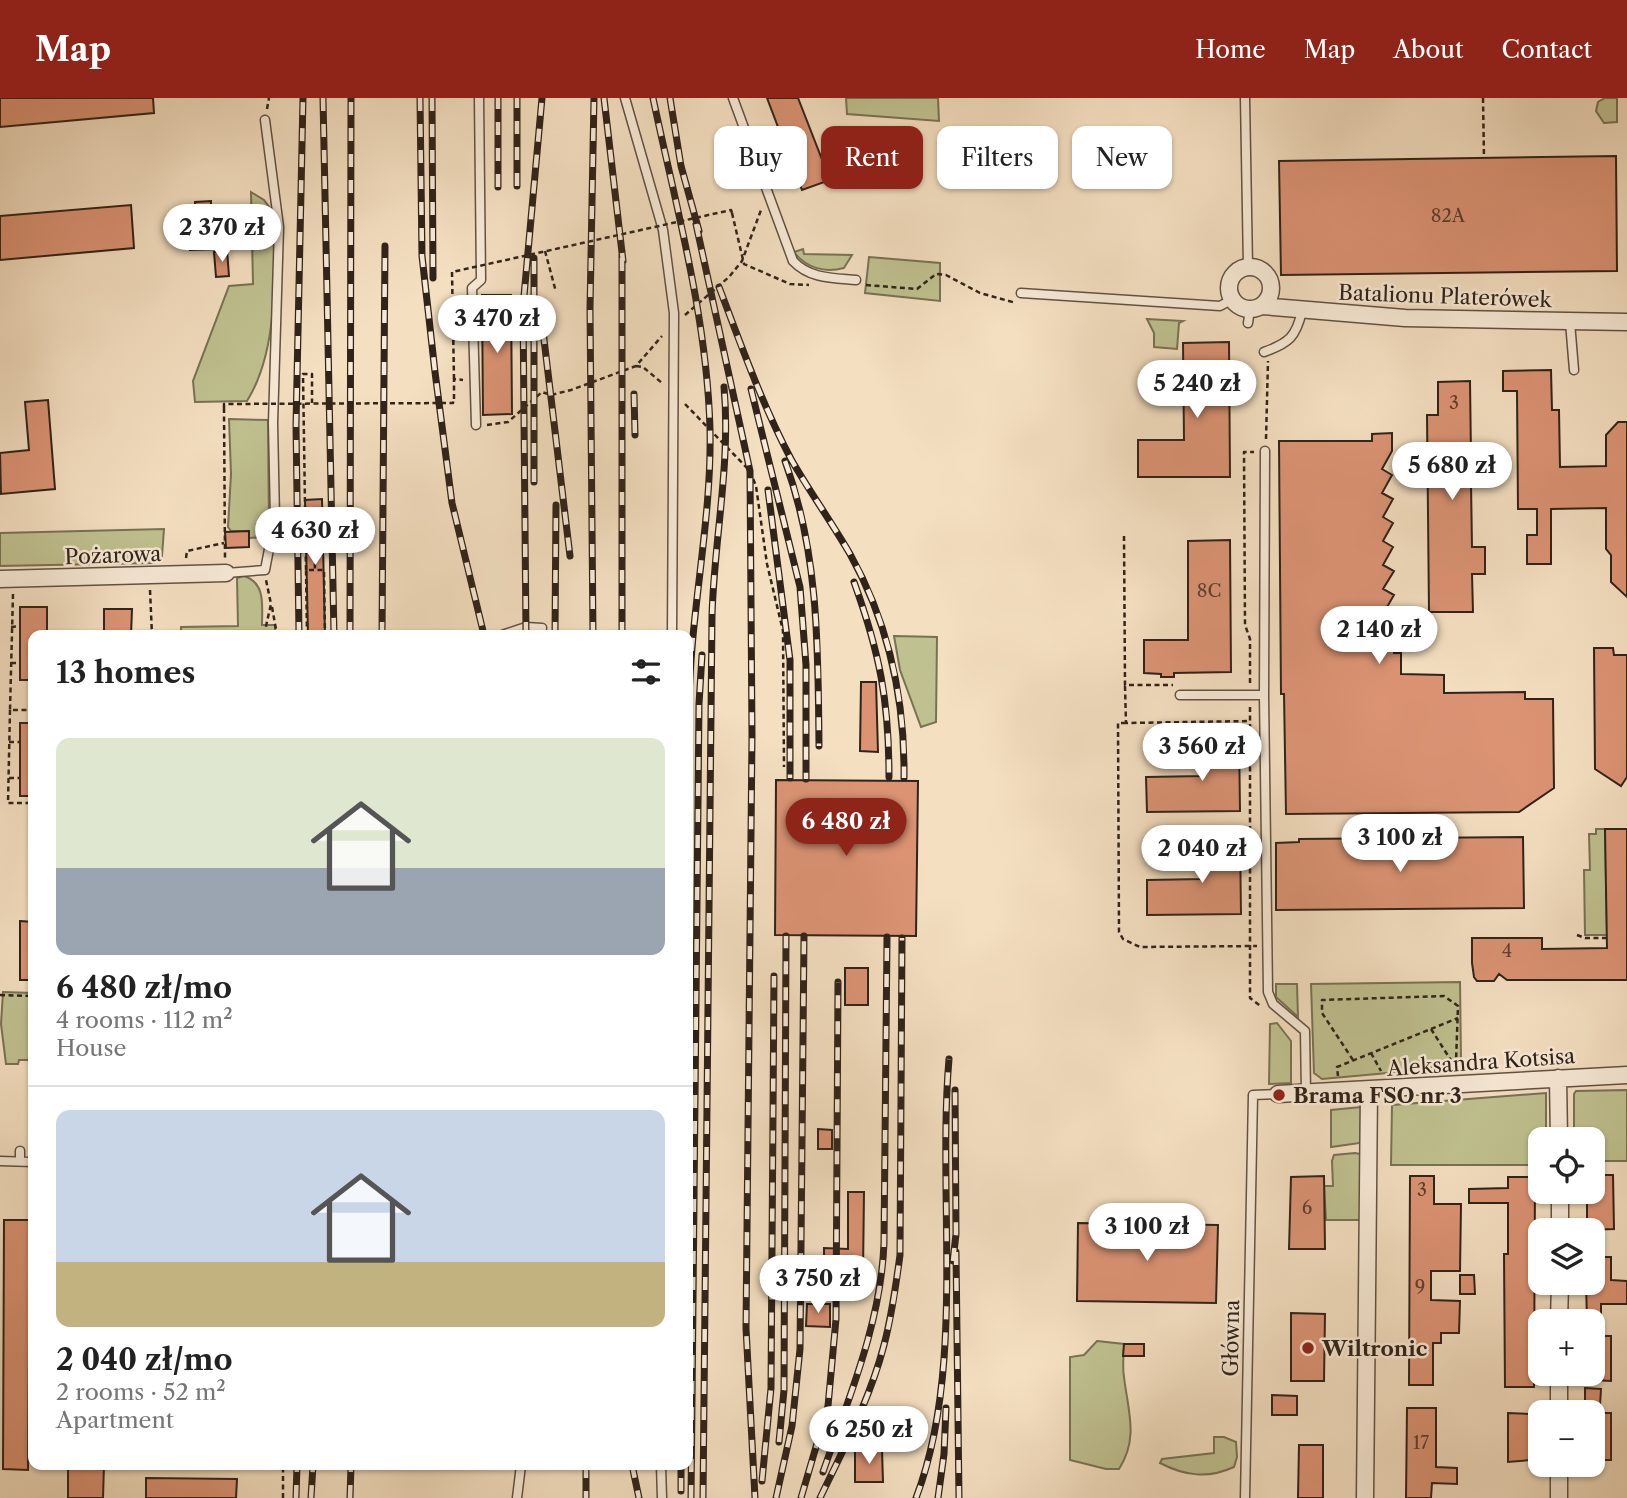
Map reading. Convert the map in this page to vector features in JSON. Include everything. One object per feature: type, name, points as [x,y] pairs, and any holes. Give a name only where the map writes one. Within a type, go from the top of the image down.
[{"type":"street","points":[[1233,299],[1230,293],[1231,279],[1241,269],[1248,267],[1262,270],[1270,281],[1270,295],[1253,312]]},
{"type":"street","name":"Batalionu Platerówek","points":[[1233,299],[1253,312],[1302,311],[1405,318],[1570,323],[1627,322]]},
{"type":"street","name":"Pożarowa","points":[[0,579],[226,573]]},
{"type":"street","name":"Aleksandra Kotsisa","points":[[1278,1094],[1306,1086],[1369,1090],[1627,1075]]},
{"type":"street","points":[[1559,1078],[1559,1127]]},
{"type":"street","points":[[1365,1498],[1369,1090]]},
{"type":"street","points":[[1559,1477],[1559,1498]]},
{"type":"lane","points":[[475,425],[472,288],[481,280],[479,98]]},
{"type":"lane","points":[[625,98],[663,230],[674,324],[673,630]]},
{"type":"lane","points":[[733,98],[793,261],[807,273],[859,283]]},
{"type":"lane","points":[[1245,98],[1248,267]]},
{"type":"lane","points":[[226,573],[265,570],[275,518],[273,423],[279,227],[265,120]]},
{"type":"lane","points":[[1021,293],[1220,306],[1233,299]]},
{"type":"lane","points":[[1264,352],[1283,345],[1298,330],[1302,311]]},
{"type":"lane","points":[[1570,323],[1574,370]]},
{"type":"lane","points":[[1265,451],[1264,695],[1269,998],[1305,1031],[1306,1086]]},
{"type":"lane","points":[[519,630],[542,628]]},
{"type":"lane","points":[[1180,695],[1264,695]]},
{"type":"lane","name":"Aleksandra Kotsisa","points":[[1253,1095],[1278,1094]]},
{"type":"lane","name":"Główna","points":[[1245,1498],[1253,1095]]},
{"type":"lane","points":[[20,1151],[20,1161]]},
{"type":"lane","points":[[0,1161],[28,1159]]},
{"type":"lane","points":[[517,1498],[520,1470]]},
{"type":"lane","points":[[661,1470],[662,1498]]},
{"type":"path","points":[[1483,98],[1484,158]]},
{"type":"path","points":[[475,425],[508,422],[542,392],[551,395],[570,390],[636,366],[674,324],[729,277],[741,261],[769,191]]},
{"type":"path","points":[[226,573],[224,404],[312,401],[453,403],[452,272],[731,210],[741,261]]},
{"type":"path","points":[[545,253],[556,292]]},
{"type":"path","points":[[741,261],[790,284],[816,286]]},
{"type":"path","points":[[859,283],[917,289],[936,274],[946,275],[980,293],[1011,303]]},
{"type":"path","points":[[1264,352],[1268,361],[1265,451]]},
{"type":"path","points":[[636,366],[643,367],[674,394],[750,471],[756,486],[767,564],[783,631],[784,767]]},
{"type":"path","points":[[307,630],[303,374],[312,374],[312,401]]},
{"type":"path","points":[[454,379],[463,379],[463,382]]},
{"type":"path","points":[[1124,536],[1126,723]]},
{"type":"path","points":[[314,538],[315,570]]},
{"type":"path","points":[[184,574],[187,551],[225,541]]},
{"type":"path","points":[[265,570],[276,630]]},
{"type":"path","points":[[306,570],[324,570],[325,630]]},
{"type":"path","points":[[150,590],[152,630]]},
{"type":"path","points":[[13,593],[8,803],[28,803]]},
{"type":"path","points":[[265,630],[271,604]]},
{"type":"path","points":[[11,627],[20,626]]},
{"type":"path","points":[[11,663],[20,663]]},
{"type":"path","points":[[1125,685],[1181,685]]},
{"type":"path","points":[[10,710],[28,710]]},
{"type":"path","points":[[1250,721],[1118,723],[1119,932],[1123,939],[1140,947],[1268,946]]},
{"type":"path","points":[[9,743],[20,742]]},
{"type":"path","points":[[9,778],[20,778]]},
{"type":"path","points":[[1577,935],[1584,938],[1607,938]]},
{"type":"path","points":[[0,995],[28,996]]},
{"type":"path","points":[[1353,1060],[1322,1013],[1322,1000],[1444,996],[1458,1006],[1457,1059],[1454,1065]]},
{"type":"path","points":[[1338,1076],[1337,1067],[1458,1018]]},
{"type":"path","points":[[1431,1029],[1454,1065]]},
{"type":"path","points":[[1370,1053],[1381,1072],[1370,1073]]},
{"type":"path","points":[[1395,1071],[1465,1065]]},
{"type":"path","points":[[1306,1086],[1348,1075]]},
{"type":"path","points":[[283,1470],[283,1498]]},
{"type":"green space","points":[[846,98],[938,98],[939,121],[847,114]]},
{"type":"green space","points":[[1605,98],[1617,98],[1617,122],[1604,123],[1596,111],[1598,102]]},
{"type":"green space","points":[[251,192],[264,200],[273,212],[273,309],[265,358],[247,401],[195,402],[193,381],[229,286],[253,284]]},
{"type":"green space","points":[[803,249],[804,254],[852,255],[844,268],[829,270],[804,262],[794,252]]},
{"type":"green space","points":[[869,257],[940,263],[940,301],[865,293]]},
{"type":"green space","points":[[1147,319],[1183,321],[1179,323],[1177,349],[1154,347],[1154,333]]},
{"type":"green space","points":[[229,419],[268,420],[269,527],[264,537],[249,538],[249,531],[231,531],[228,527],[231,474]]},
{"type":"green space","points":[[164,529],[162,556],[152,563],[0,566],[0,533]]},
{"type":"green space","points":[[244,576],[256,584],[261,596],[262,625],[275,625],[275,630],[181,630],[181,627],[238,626],[237,578]]},
{"type":"green space","points":[[894,636],[937,637],[936,722],[921,727],[900,670]]},
{"type":"green space","points":[[1596,829],[1605,829],[1607,935],[1585,935],[1584,870],[1590,870],[1589,834],[1596,834]]},
{"type":"green space","points":[[1460,982],[1461,1059],[1454,1067],[1322,1079],[1314,1073],[1311,984]]},
{"type":"green space","points":[[1276,984],[1297,984],[1298,1017],[1276,997]]},
{"type":"green space","points":[[3,992],[28,993],[28,1060],[19,1060],[18,1064],[6,1064],[1,1024]]},
{"type":"green space","points":[[1277,1023],[1291,1041],[1291,1083],[1269,1084],[1270,1024]]},
{"type":"green space","points":[[1627,1090],[1627,1161],[1605,1161],[1605,1127],[1574,1127],[1576,1091]]},
{"type":"green space","points":[[1546,1093],[1546,1127],[1528,1127],[1528,1165],[1391,1165],[1392,1105]]},
{"type":"green space","points":[[1361,1107],[1360,1143],[1331,1147],[1331,1110]]},
{"type":"green space","points":[[1360,1154],[1360,1220],[1326,1220],[1324,1186],[1333,1186],[1334,1155]]},
{"type":"green space","points":[[1097,1341],[1124,1344],[1123,1373],[1130,1435],[1129,1446],[1119,1469],[1106,1469],[1070,1460],[1070,1357],[1084,1355]]},
{"type":"green space","points":[[1214,1437],[1224,1437],[1236,1442],[1237,1457],[1234,1467],[1215,1473],[1197,1474],[1178,1471],[1160,1463],[1162,1459],[1214,1453]]},
{"type":"building","points":[[0,98],[153,98],[154,113],[0,127]]},
{"type":"building","points":[[767,98],[798,98],[821,157],[821,183],[807,188],[807,126],[778,126]]},
{"type":"building","points":[[1616,156],[1617,271],[1281,275],[1279,161]]},
{"type":"building","points":[[211,201],[211,208],[218,208],[219,249],[190,250],[189,208],[195,208],[195,202]]},
{"type":"building","points":[[131,205],[134,248],[0,260],[0,216]]},
{"type":"building","points":[[227,250],[229,276],[216,277],[214,252]]},
{"type":"building","points":[[482,295],[511,295],[512,414],[483,415]]},
{"type":"building","points":[[1229,342],[1230,477],[1138,477],[1138,440],[1184,440],[1183,343]]},
{"type":"building","points":[[1551,370],[1552,410],[1559,410],[1560,467],[1606,466],[1606,435],[1618,422],[1627,422],[1627,597],[1611,582],[1611,555],[1606,549],[1606,508],[1551,509],[1551,564],[1527,564],[1527,535],[1537,535],[1537,509],[1518,509],[1517,391],[1503,391],[1503,371]]},
{"type":"building","points":[[1470,381],[1471,457],[1484,457],[1484,483],[1471,483],[1472,547],[1485,547],[1485,574],[1472,574],[1473,612],[1429,612],[1427,415],[1438,415],[1438,382]]},
{"type":"building","points":[[48,400],[55,489],[1,494],[0,453],[29,450],[25,402]]},
{"type":"building","points":[[1392,433],[1392,451],[1382,469],[1392,475],[1382,493],[1393,499],[1383,517],[1393,523],[1383,541],[1393,547],[1383,565],[1394,571],[1383,589],[1394,595],[1383,614],[1394,620],[1384,638],[1394,643],[1394,653],[1401,653],[1401,674],[1444,675],[1444,693],[1525,692],[1525,699],[1553,699],[1554,788],[1519,812],[1286,814],[1284,694],[1281,694],[1279,441],[1372,441],[1372,434]]},
{"type":"building","points":[[322,499],[325,630],[308,630],[305,500]]},
{"type":"building","points":[[249,531],[249,547],[226,548],[225,532]]},
{"type":"building","points":[[1230,540],[1231,672],[1174,673],[1174,677],[1144,673],[1144,640],[1188,640],[1188,541]]},
{"type":"building","points":[[20,607],[47,607],[47,630],[28,630],[28,680],[20,680]]},
{"type":"building","points":[[104,609],[132,609],[131,630],[104,630]]},
{"type":"building","points":[[1594,648],[1613,648],[1614,655],[1627,655],[1627,777],[1621,786],[1595,769]]},
{"type":"building","points":[[861,682],[876,682],[878,752],[860,751]]},
{"type":"building","points":[[20,723],[28,723],[28,796],[20,796]]},
{"type":"building","points":[[1239,737],[1240,811],[1147,812],[1146,777],[1202,776],[1202,738]]},
{"type":"building","points":[[776,780],[918,781],[916,936],[775,935]]},
{"type":"building","points":[[1605,829],[1627,829],[1627,980],[1507,980],[1499,974],[1494,981],[1477,981],[1472,963],[1472,938],[1542,938],[1542,949],[1607,948]]},
{"type":"building","points":[[1523,837],[1524,908],[1276,910],[1276,843],[1299,842],[1299,839]]},
{"type":"building","points":[[1203,840],[1240,840],[1241,914],[1147,915],[1147,880],[1203,879]]},
{"type":"building","points":[[20,921],[28,922],[28,980],[20,980]]},
{"type":"building","points":[[845,968],[868,968],[868,1005],[845,1005]]},
{"type":"building","points":[[818,1129],[832,1130],[832,1149],[818,1149]]},
{"type":"building","points":[[1605,1175],[1613,1175],[1614,1229],[1605,1229],[1605,1218],[1587,1218],[1587,1204],[1605,1204]]},
{"type":"building","points":[[1324,1176],[1325,1249],[1289,1249],[1291,1177]]},
{"type":"building","points":[[1410,1176],[1434,1176],[1434,1204],[1461,1204],[1460,1271],[1431,1271],[1431,1300],[1460,1301],[1459,1333],[1441,1333],[1441,1343],[1433,1343],[1433,1385],[1409,1385]]},
{"type":"building","points":[[1508,1177],[1528,1177],[1528,1204],[1535,1204],[1535,1218],[1528,1218],[1528,1295],[1534,1295],[1534,1309],[1528,1309],[1528,1386],[1534,1387],[1505,1387],[1504,1254],[1508,1254],[1508,1203],[1469,1203],[1469,1189],[1508,1188]]},
{"type":"building","points":[[848,1192],[864,1192],[863,1273],[848,1272],[847,1262],[824,1263],[824,1248],[848,1249]]},
{"type":"building","points":[[4,1220],[28,1220],[28,1470],[3,1469]]},
{"type":"building","points":[[1078,1223],[1218,1225],[1216,1303],[1077,1301]]},
{"type":"building","points":[[1605,1257],[1611,1257],[1611,1280],[1627,1281],[1627,1304],[1601,1304],[1601,1309],[1587,1309],[1586,1295],[1605,1295]]},
{"type":"building","points":[[1460,1275],[1474,1275],[1475,1294],[1460,1294]]},
{"type":"building","points":[[807,1304],[830,1304],[830,1327],[806,1326]]},
{"type":"building","points":[[1291,1313],[1325,1314],[1324,1381],[1291,1381]]},
{"type":"building","points":[[1605,1336],[1611,1336],[1611,1381],[1605,1381]]},
{"type":"building","points":[[1124,1344],[1144,1344],[1144,1356],[1123,1356]]},
{"type":"building","points":[[1585,1388],[1601,1389],[1600,1400],[1585,1400]]},
{"type":"building","points":[[1272,1395],[1297,1396],[1297,1415],[1272,1415]]},
{"type":"building","points":[[1407,1408],[1436,1408],[1436,1467],[1457,1468],[1457,1484],[1432,1483],[1431,1498],[1406,1498]]},
{"type":"building","points":[[1508,1413],[1528,1414],[1528,1460],[1508,1462]]},
{"type":"building","points":[[1605,1413],[1611,1413],[1611,1460],[1605,1460]]},
{"type":"building","points":[[1299,1445],[1323,1445],[1323,1498],[1298,1498]]},
{"type":"building","points":[[855,1450],[882,1450],[883,1482],[855,1482]]},
{"type":"building","points":[[68,1470],[104,1470],[103,1498],[68,1498]]},
{"type":"building","points":[[146,1478],[237,1479],[236,1498],[146,1498]]},
{"type":"railway","points":[[299,630],[296,425],[303,98]]},
{"type":"railway","points":[[323,98],[334,630]]},
{"type":"railway","points":[[350,630],[351,98]]},
{"type":"railway","points":[[420,98],[422,256],[435,372],[452,503],[483,630]]},
{"type":"railway","points":[[432,98],[433,278]]},
{"type":"railway","points":[[498,98],[498,187]]},
{"type":"railway","points":[[517,98],[517,186]]},
{"type":"railway","points":[[526,630],[523,307],[542,98]]},
{"type":"railway","points":[[593,630],[590,308],[594,98]]},
{"type":"railway","points":[[604,98],[623,261]]},
{"type":"railway","points":[[653,98],[697,304],[708,387],[708,498],[693,636]]},
{"type":"railway","points":[[670,98],[681,166],[699,231]]},
{"type":"railway","points":[[696,224],[750,471],[752,735],[746,1328],[755,1498]]},
{"type":"railway","points":[[382,630],[385,246]]},
{"type":"railway","points":[[622,251],[622,630]]},
{"type":"railway","points":[[534,258],[534,482]]},
{"type":"railway","points":[[719,287],[780,438],[850,554],[875,607],[898,691],[904,778]]},
{"type":"railway","points":[[543,331],[570,556]]},
{"type":"railway","points":[[703,1498],[712,616],[724,473],[724,387]]},
{"type":"railway","points":[[751,389],[800,587],[806,665],[806,779]]},
{"type":"railway","points":[[634,394],[635,435]]},
{"type":"railway","points":[[785,461],[805,531],[810,566],[817,637],[819,746]]},
{"type":"railway","points":[[768,490],[790,660],[790,778]]},
{"type":"railway","points":[[555,630],[556,505]]},
{"type":"railway","points":[[854,582],[881,678],[887,725],[889,777]]},
{"type":"railway","points":[[693,1300],[699,704],[702,655]]},
{"type":"railway","points":[[779,1442],[784,1390],[786,936]]},
{"type":"railway","points":[[776,1498],[792,1426],[800,1349],[804,936]]},
{"type":"railway","points":[[823,1472],[862,1359],[882,1273],[887,937]]},
{"type":"railway","points":[[820,1498],[871,1385],[887,1334],[897,1278],[900,1255],[902,938]]},
{"type":"railway","points":[[762,1481],[771,1388],[774,976]]},
{"type":"railway","points":[[801,1498],[828,1406],[836,1319],[838,982]]},
{"type":"railway","points":[[916,1498],[931,1447],[941,1394],[947,1282],[946,1113],[949,1059]]},
{"type":"railway","points":[[953,1261],[956,1234],[955,1090]]},
{"type":"railway","points":[[956,1252],[959,1498]]},
{"type":"railway","points":[[938,1498],[946,1408]]},
{"type":"railway","points":[[296,1498],[297,1470]]},
{"type":"railway","points":[[311,1498],[313,1470]]},
{"type":"railway","points":[[350,1498],[351,1470]]},
{"type":"railway","points":[[586,1470],[586,1498]]},
{"type":"railway","points":[[633,1470],[639,1498]]},
{"type":"railway","points":[[681,1470],[681,1491]]},
{"type":"railway","points":[[691,1470],[691,1498]]},
{"type":"place","name":"Brama FSO nr 3","points":[[1279,1095]]},
{"type":"place","name":"Wiltronic","points":[[1308,1348]]}]
